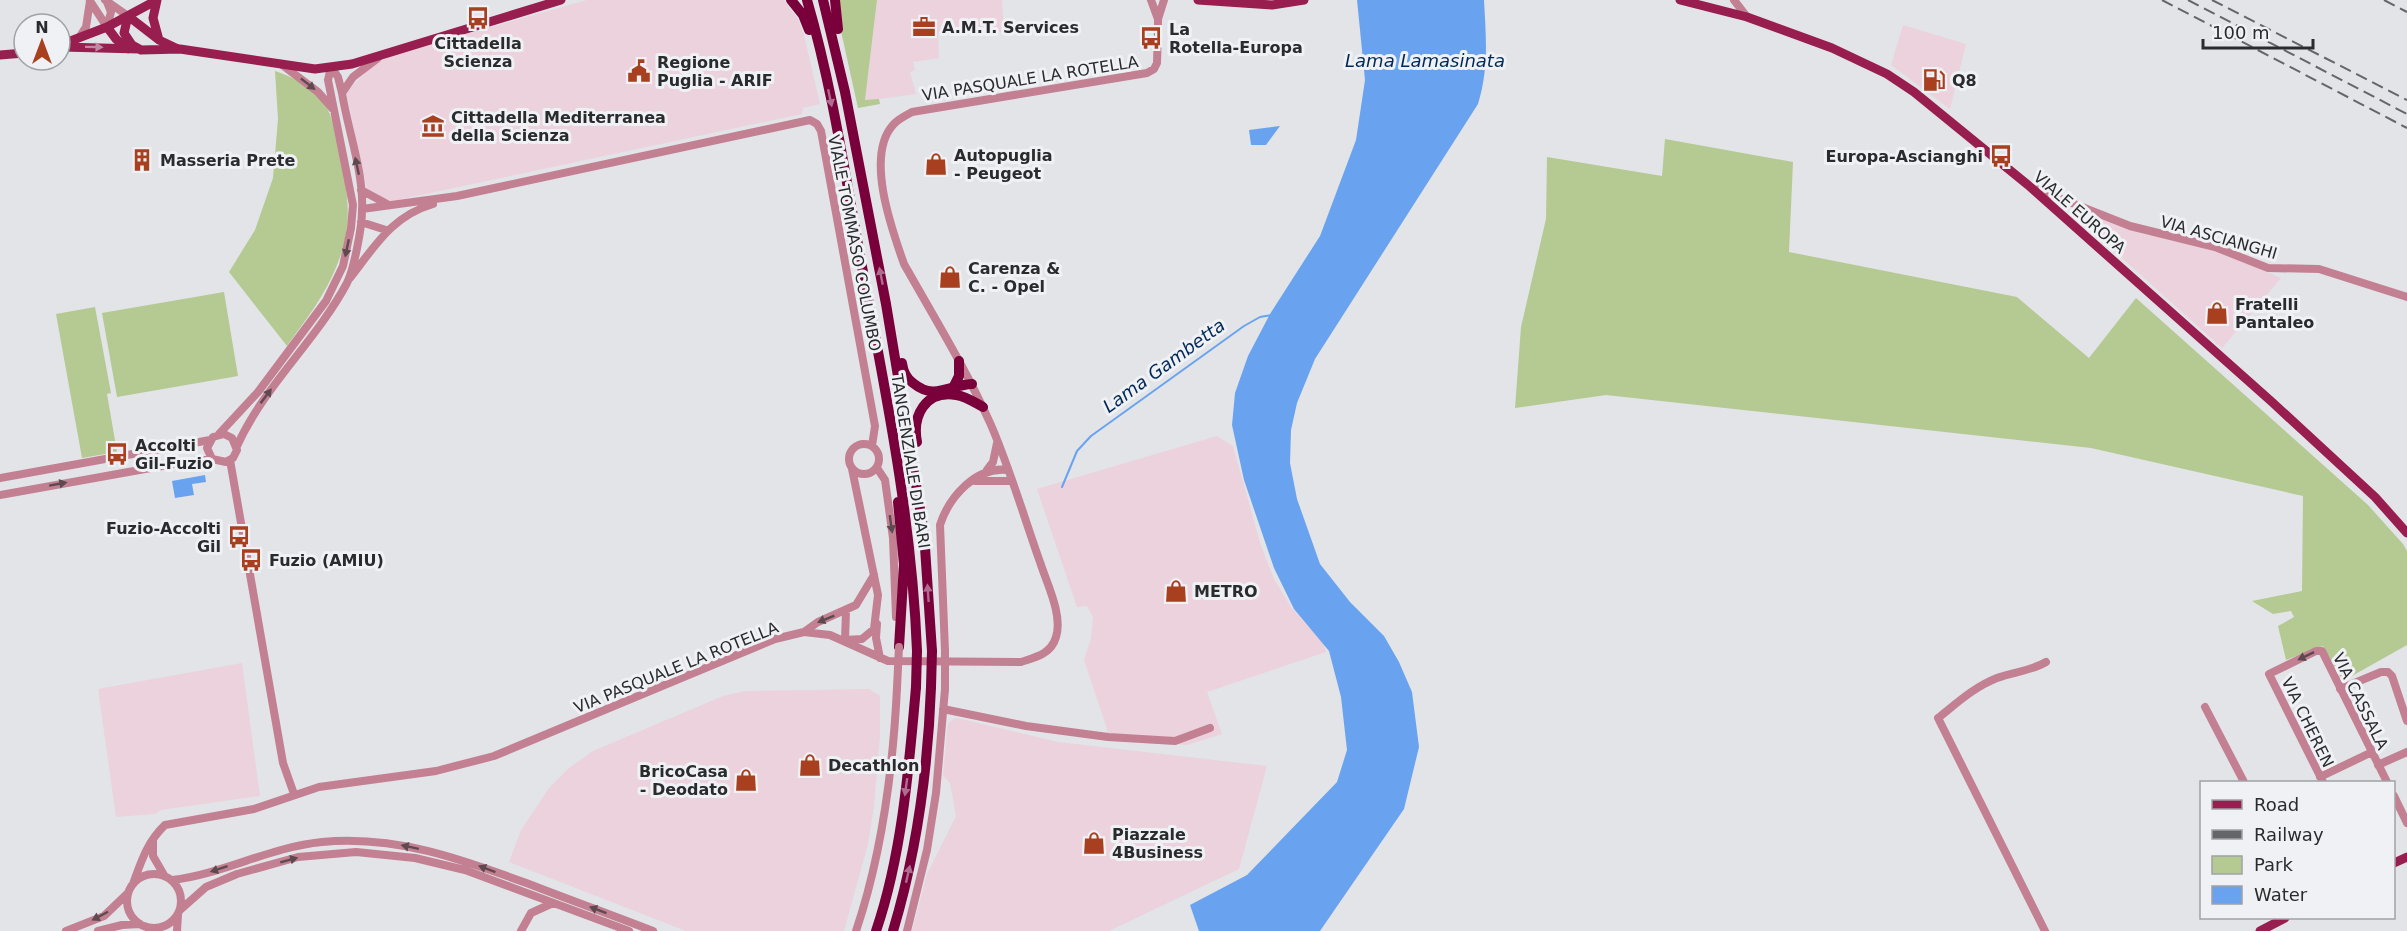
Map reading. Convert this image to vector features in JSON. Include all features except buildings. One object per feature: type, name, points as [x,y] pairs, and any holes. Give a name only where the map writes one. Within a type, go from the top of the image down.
[{"type":"highway","points":[[792,0],[803,15],[817,60],[825,69]]},
{"type":"highway","name":"TANGENZIALE DI BARI","points":[[807,0],[825,69],[902,487],[912,560],[916,687],[910,755],[897,844],[876,931]]},
{"type":"highway","name":"TANGENZIALE DI BARI","points":[[823,0],[855,142],[886,304],[924,533],[932,651],[927,759],[907,877],[893,931]]},
{"type":"highway","points":[[835,0],[836,18],[855,105],[855,142]]},
{"type":"highway","points":[[886,304],[895,330],[903,370],[908,379],[921,389],[936,392],[964,393],[972,384]]},
{"type":"highway","points":[[956,391],[959,361]]},
{"type":"highway","points":[[914,471],[919,454],[914,428],[921,409],[926,404],[939,396],[956,391],[982,406]]},
{"type":"highway","points":[[899,647],[904,564],[897,506],[902,487]]},
{"type":"main road","points":[[72,41],[107,27],[157,0]]},
{"type":"main road","points":[[157,0],[153,18],[159,40]]},
{"type":"main road","points":[[72,47],[141,50],[180,49],[315,69],[381,55],[561,0]]},
{"type":"main road","points":[[1198,0],[1272,5],[1304,0]]},
{"type":"main road","name":"VIALE EUROPA","points":[[1680,0],[1747,17],[1832,48],[1887,74],[1940,112],[2028,185],[2272,402],[2375,497],[2407,533]]},
{"type":"main road","points":[[128,16],[159,40],[180,49]]},
{"type":"main road","points":[[128,16],[124,33],[132,45],[141,50]]},
{"type":"main road","points":[[107,27],[128,49]]},
{"type":"main road","points":[[2260,931],[2283,919]]},
{"type":"street","points":[[90,0],[107,27]]},
{"type":"street","points":[[79,38],[86,27],[90,0]]},
{"type":"street","points":[[1151,0],[1158,19]]},
{"type":"street","points":[[1158,19],[1164,0]]},
{"type":"street","points":[[1734,0],[1747,17]]},
{"type":"street","points":[[106,1],[128,16]]},
{"type":"street","points":[[106,1],[111,12],[107,27]]},
{"type":"street","name":"VIA PASQUALE LA ROTELLA","points":[[155,835],[165,825],[254,809],[319,787],[436,771],[494,756],[775,639],[804,632],[830,635],[888,661],[1021,662],[1040,656],[1051,648],[1057,636],[1055,611],[1012,481],[972,384],[904,264],[897,244],[880,166],[881,150],[887,133],[900,119],[919,110],[1147,73],[1154,69],[1156,63],[1158,19]]},
{"type":"street","points":[[342,93],[353,77],[381,55]]},
{"type":"street","points":[[280,63],[318,92],[333,109]]},
{"type":"street","points":[[331,67],[338,77],[342,93],[361,190],[361,222],[348,281]]},
{"type":"street","points":[[0,478],[210,440],[219,434],[258,392],[326,302],[343,266],[353,205],[328,80],[331,67]]},
{"type":"street","name":"VIALE TOMMASO COLUMBO","points":[[457,196],[810,120],[817,124],[821,131],[875,426],[872,446]]},
{"type":"street","name":"VIA ASCIANGHI","points":[[2028,185],[2130,226],[2215,248],[2268,268],[2319,269],[2407,297]]},
{"type":"street","points":[[361,190],[379,202],[391,206]]},
{"type":"street","points":[[362,209],[457,196]]},
{"type":"street","points":[[0,495],[212,459],[221,463],[230,460],[235,454],[253,413],[315,332],[348,281],[386,230],[423,207],[457,196]]},
{"type":"street","points":[[361,222],[386,230]]},
{"type":"street","points":[[219,434],[229,435],[237,446]]},
{"type":"street","points":[[210,440],[207,448],[212,459]]},
{"type":"street","points":[[907,931],[927,850],[936,793],[945,689],[940,525],[945,509],[958,492],[987,470],[993,462],[997,442]]},
{"type":"street","points":[[858,490],[866,475],[877,468],[880,459],[872,446],[863,444],[851,451],[849,461],[858,490],[878,595],[876,638],[880,658]]},
{"type":"street","points":[[230,460],[283,763],[294,794]]},
{"type":"street","points":[[856,931],[879,838],[896,726],[899,647],[893,538],[885,480],[877,468]]},
{"type":"street","points":[[852,470],[866,475]]},
{"type":"street","points":[[987,470],[1008,470]]},
{"type":"street","points":[[973,481],[1012,481]]},
{"type":"street","points":[[804,632],[818,622],[846,611],[856,604],[874,575]]},
{"type":"street","points":[[846,611],[844,640],[862,639],[868,636],[874,629],[877,617]]},
{"type":"street","name":"VIA CASSALA","points":[[2269,674],[2316,651],[2322,651],[2386,781]]},
{"type":"street","points":[[2045,931],[1938,718],[1977,688],[1997,678],[2046,663]]},
{"type":"street","points":[[2340,689],[2380,672],[2388,672],[2392,676],[2407,721]]},
{"type":"street","name":"VIA CHEREN","points":[[2269,674],[2321,780]]},
{"type":"street","points":[[2205,707],[2243,781]]},
{"type":"street","points":[[943,709],[1026,726],[1108,737],[1175,741],[1210,728]]},
{"type":"street","points":[[2321,780],[2372,752]]},
{"type":"street","points":[[2378,765],[2407,752]]},
{"type":"street","points":[[2395,798],[2407,823]]},
{"type":"street","points":[[155,835],[153,856],[164,875],[172,880],[181,893],[177,931]]},
{"type":"street","points":[[66,931],[104,916],[128,893],[145,851],[155,835]]},
{"type":"street","points":[[172,880],[192,878],[274,851],[320,842],[402,845],[466,865],[653,931]]},
{"type":"street","points":[[98,931],[122,925],[140,924],[156,930],[164,927],[206,887],[237,874],[298,857],[356,852],[466,865]]},
{"type":"street","points":[[133,884],[146,875],[164,875]]},
{"type":"street","points":[[507,881],[553,903],[629,931]]},
{"type":"street","points":[[128,893],[129,910],[140,924]]},
{"type":"street","points":[[521,931],[531,913],[553,903]]},
{"type":"shaded area","points":[[587,0],[784,0],[798,19],[804,35],[820,104],[803,108],[802,114],[388,202],[367,189],[346,92],[373,65],[395,54]]},
{"type":"shaded area","points":[[877,0],[1002,0],[1004,32],[938,34],[939,58],[913,62],[915,70],[910,72],[916,94],[865,101]]},
{"type":"shaded area","name":"Q8","points":[[1903,25],[1966,44],[1950,109],[1891,65]]},
{"type":"shaded area","name":"Fratelli Pantaleo","points":[[2075,208],[2157,236],[2215,250],[2281,278],[2222,348],[2072,213]]},
{"type":"shaded area","name":"METRO","points":[[1217,436],[1233,446],[1261,546],[1274,579],[1291,607],[1323,643],[1326,652],[1207,692],[1222,734],[1187,745],[1107,739],[1107,729],[1084,660],[1091,638],[1093,617],[1087,606],[1077,607],[1037,489]]},
{"type":"shaded area","points":[[242,663],[260,796],[161,810],[155,814],[116,817],[98,689]]},
{"type":"shaded area","points":[[869,689],[880,696],[880,736],[874,806],[868,844],[844,931],[686,931],[509,862],[521,830],[549,788],[569,768],[593,751],[723,696],[746,691]]},
{"type":"shaded area","name":"Piazzale 4Business","points":[[957,718],[1058,742],[1267,766],[1239,869],[1109,931],[912,931],[927,874],[956,816],[950,783],[943,775],[948,724]]},
{"type":"green space","points":[[838,0],[877,0],[865,100],[879,99],[880,104],[858,108],[837,13]]},
{"type":"green space","points":[[275,71],[308,87],[327,107],[343,169],[348,210],[346,237],[332,277],[319,301],[287,346],[229,272],[255,230],[273,178],[278,119]]},
{"type":"green space","points":[[1665,139],[1793,162],[1789,252],[2017,297],[2089,358],[2136,298],[2368,505],[2403,544],[2407,551],[2407,645],[2343,681],[2323,646],[2286,660],[2278,626],[2294,617],[2291,611],[2273,614],[2252,601],[2302,591],[2303,496],[2091,448],[1606,395],[1515,408],[1521,327],[1546,219],[1547,157],[1662,176]]},
{"type":"green space","points":[[224,292],[238,376],[117,397],[102,313]]},
{"type":"green space","points":[[95,307],[111,393],[107,394],[117,452],[82,458],[56,314]]},
{"type":"water","name":"Lama Lamasinata","points":[[1357,0],[1484,0],[1485,65],[1478,104],[1315,359],[1297,403],[1291,430],[1290,463],[1297,499],[1320,564],[1350,602],[1384,636],[1399,662],[1412,692],[1419,747],[1404,809],[1320,931],[1199,931],[1190,905],[1247,875],[1337,782],[1347,750],[1341,697],[1329,651],[1294,609],[1274,568],[1244,480],[1232,425],[1235,393],[1248,356],[1270,314],[1320,236],[1356,140],[1365,80]]},
{"type":"water","points":[[1280,126],[1266,145],[1251,145],[1249,130]]},
{"type":"water","points":[[205,475],[206,482],[192,484],[194,495],[175,498],[172,481]]},
{"type":"waterway","name":"Lama Gambetta","points":[[1062,487],[1077,451],[1091,436],[1244,326],[1260,317],[1272,315]]},
{"type":"railway","points":[[2162,0],[2407,128]]},
{"type":"railway","points":[[2188,0],[2407,114]]},
{"type":"railway","points":[[2212,0],[2407,100]]},
{"type":"railway","points":[[2384,0],[2407,12]]},
{"type":"place","name":"Cittadella Scienza","points":[[478,18]]},
{"type":"place","name":"A.M.T. Services","points":[[924,27]]},
{"type":"place","name":"La Rotella-Europa","points":[[1151,38]]},
{"type":"place","name":"Regione Puglia - ARIF","points":[[639,71]]},
{"type":"place","name":"Q8","points":[[1934,80]]},
{"type":"place","name":"Cittadella Mediterranea della Scienza","points":[[433,126]]},
{"type":"place","name":"Europa-Ascianghi","points":[[2001,156]]},
{"type":"place","name":"Masseria Prete","points":[[142,160]]},
{"type":"place","name":"Autopuglia - Peugeot","points":[[936,164]]},
{"type":"place","name":"Carenza & C. - Opel","points":[[950,277]]},
{"type":"place","name":"Fratelli Pantaleo","points":[[2217,313]]},
{"type":"place","name":"Accolti Gil-Fuzio","points":[[117,454]]},
{"type":"place","name":"Fuzio-Accolti Gil","points":[[239,537]]},
{"type":"place","name":"Fuzio (AMIU)","points":[[251,560]]},
{"type":"place","name":"METRO","points":[[1176,591]]},
{"type":"place","name":"Decathlon","points":[[810,765]]},
{"type":"place","name":"BricoCasa - Deodato","points":[[746,780]]},
{"type":"place","name":"Piazzale 4Business","points":[[1094,843]]}]
